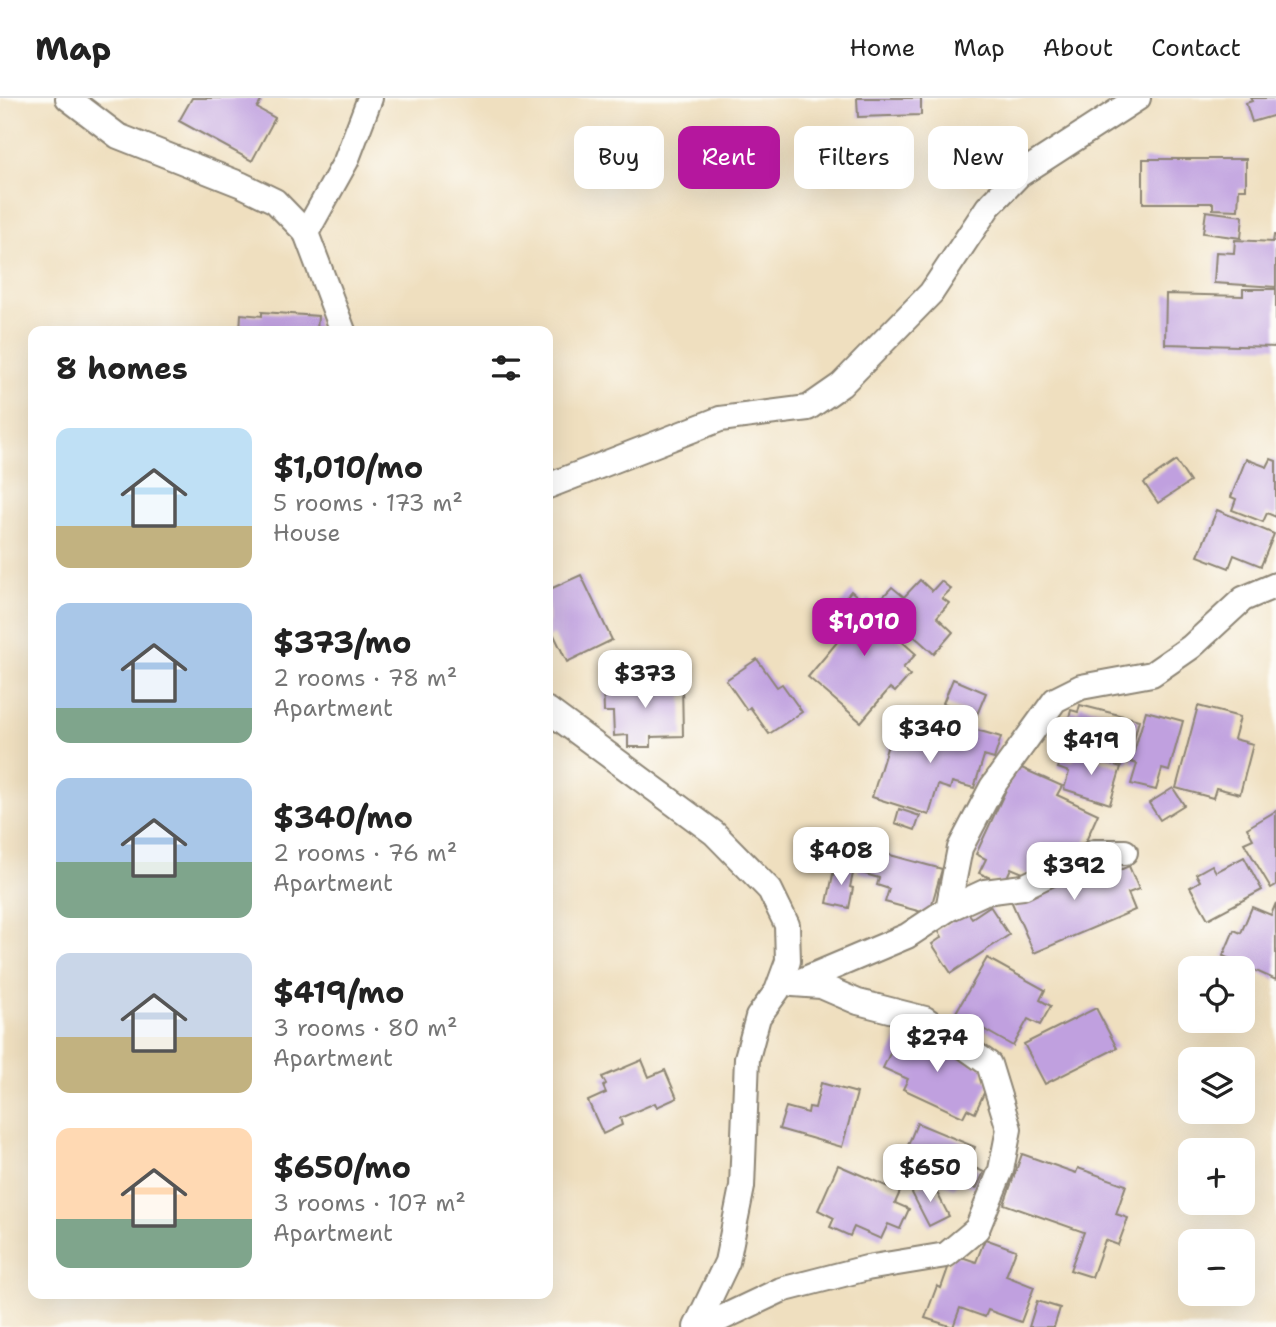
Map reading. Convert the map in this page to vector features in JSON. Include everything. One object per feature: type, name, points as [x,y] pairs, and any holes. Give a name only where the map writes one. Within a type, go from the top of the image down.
[{"type":"street","points":[[68,98],[118,136],[242,185],[275,201],[306,233],[341,326]]},
{"type":"street","points":[[306,233],[346,161],[370,98]]},
{"type":"street","points":[[553,483],[720,419],[807,408],[841,385],[931,293],[988,207],[1019,175],[1138,98]]},
{"type":"street","points":[[948,909],[960,848],[992,787],[1055,700],[1081,687],[1152,674],[1191,648],[1243,599],[1276,585]]},
{"type":"street","points":[[553,714],[714,833],[770,890],[787,925],[788,961],[785,987]]},
{"type":"street","points":[[696,1327],[727,1262],[742,1187],[747,1058],[758,1017],[785,987],[907,936],[948,909],[985,892],[1023,887],[1095,852],[1125,852]]},
{"type":"street","points":[[703,1327],[781,1290],[867,1268],[946,1255],[977,1229],[1001,1170],[1009,1129],[989,1064],[925,1019],[858,1002],[821,986],[785,987]]},
{"type":"building","points":[[192,98],[263,98],[257,108],[275,118],[252,161],[179,121]]},
{"type":"building","points":[[857,98],[921,98],[921,115],[858,117]]},
{"type":"building","points":[[1251,98],[1276,98],[1276,115],[1252,122],[1246,103],[1252,101]]},
{"type":"building","points":[[1143,159],[1246,159],[1246,189],[1239,189],[1238,210],[1213,209],[1213,203],[1143,203]]},
{"type":"building","points":[[1206,211],[1243,216],[1241,238],[1203,233]]},
{"type":"building","points":[[1274,235],[1276,287],[1214,283],[1216,252],[1234,253],[1235,240],[1273,242]]},
{"type":"building","points":[[1243,289],[1276,289],[1276,347],[1165,344],[1166,294],[1243,296]]},
{"type":"building","points":[[262,312],[318,316],[317,326],[240,326],[241,314],[262,316]]},
{"type":"building","points":[[1246,459],[1267,467],[1271,459],[1276,461],[1276,517],[1267,513],[1263,522],[1232,510],[1236,499],[1231,497]]},
{"type":"building","points":[[1176,461],[1190,482],[1158,503],[1144,483]]},
{"type":"building","points":[[1217,510],[1274,534],[1261,566],[1234,555],[1229,568],[1198,556]]},
{"type":"building","points":[[581,575],[612,640],[567,662],[553,636],[553,588]]},
{"type":"building","points":[[920,580],[932,591],[941,581],[951,589],[942,598],[949,603],[937,617],[953,632],[934,654],[877,603],[892,587],[904,597]]},
{"type":"building","points":[[851,591],[865,603],[868,599],[905,630],[898,638],[916,654],[903,668],[910,675],[895,692],[890,688],[861,722],[808,677],[849,628],[832,614]]},
{"type":"building","points":[[757,659],[777,687],[782,684],[802,712],[769,734],[750,707],[747,710],[726,680]]},
{"type":"building","points":[[953,679],[986,693],[976,717],[943,703]]},
{"type":"building","points":[[682,681],[683,736],[651,737],[651,747],[628,747],[628,735],[614,736],[613,712],[604,712],[603,683]]},
{"type":"building","points":[[1080,705],[1139,720],[1128,763],[1070,748],[1072,742],[1064,740],[1071,710],[1078,712]]},
{"type":"building","points":[[1198,706],[1240,717],[1234,739],[1253,744],[1240,794],[1216,788],[1213,798],[1176,788]]},
{"type":"building","points":[[1146,711],[1183,721],[1169,771],[1162,769],[1156,790],[1131,784],[1137,764],[1131,762]]},
{"type":"building","points":[[900,723],[959,741],[963,726],[1001,737],[994,759],[984,756],[974,788],[952,782],[950,789],[938,785],[929,815],[872,797],[891,735],[895,736]]},
{"type":"building","points":[[1076,753],[1121,767],[1110,804],[1064,789],[1069,772],[1058,768],[1061,757],[1073,761]]},
{"type":"building","points":[[1017,766],[1062,786],[1057,795],[1098,814],[1082,850],[1069,845],[1060,863],[1040,854],[1030,876],[1011,868],[1004,884],[979,873],[986,859],[976,854]]},
{"type":"building","points":[[1173,788],[1184,805],[1160,820],[1149,803]]},
{"type":"building","points":[[899,809],[920,816],[915,830],[895,823]]},
{"type":"building","points":[[1276,811],[1276,885],[1271,888],[1244,843],[1253,839],[1247,828]]},
{"type":"building","points":[[864,848],[942,869],[929,914],[885,902],[889,889],[877,885],[879,878],[858,872]]},
{"type":"building","points":[[1105,854],[1113,873],[1129,866],[1139,889],[1128,893],[1135,910],[1034,953],[1009,896]]},
{"type":"building","points":[[1244,857],[1262,890],[1208,919],[1190,887],[1200,881],[1196,874],[1212,865],[1216,872]]},
{"type":"building","points":[[835,865],[854,869],[849,908],[827,903]]},
{"type":"building","points":[[1276,903],[1276,980],[1255,970],[1255,956],[1223,956],[1234,930],[1241,933],[1252,907],[1271,915]]},
{"type":"building","points":[[990,906],[1009,935],[951,973],[932,944],[942,937],[938,930],[967,911],[972,918]]},
{"type":"building","points":[[987,958],[1045,990],[1040,1000],[1051,1006],[1040,1025],[1028,1019],[1013,1046],[978,1026],[974,1032],[964,1027],[967,1022],[955,1014]]},
{"type":"building","points":[[1096,1008],[1117,1048],[1045,1084],[1024,1044]]},
{"type":"building","points":[[903,1026],[926,1037],[924,1041],[984,1068],[980,1078],[989,1082],[975,1113],[967,1109],[963,1117],[903,1089],[908,1079],[883,1068]]},
{"type":"building","points":[[642,1060],[649,1077],[665,1070],[677,1098],[657,1107],[655,1103],[620,1118],[622,1125],[603,1134],[588,1101],[606,1093],[603,1086],[606,1084],[602,1077]]},
{"type":"building","points":[[821,1083],[857,1093],[842,1147],[779,1129],[786,1107],[808,1113],[809,1107],[815,1108]]},
{"type":"building","points":[[917,1123],[975,1147],[968,1165],[984,1172],[976,1189],[958,1181],[954,1188],[900,1165]]},
{"type":"building","points":[[1022,1154],[1076,1173],[1078,1168],[1126,1185],[1116,1214],[1128,1218],[1118,1245],[1105,1240],[1092,1277],[1070,1270],[1084,1232],[1004,1204]]},
{"type":"building","points":[[838,1165],[900,1192],[895,1203],[909,1209],[900,1229],[888,1224],[881,1239],[854,1227],[850,1236],[830,1227],[834,1218],[818,1210]]},
{"type":"building","points":[[931,1181],[949,1216],[929,1226],[911,1191]]},
{"type":"building","points":[[985,1239],[1016,1250],[1006,1276],[1034,1287],[1021,1322],[988,1310],[985,1317],[960,1308],[953,1327],[925,1318],[937,1286],[941,1288],[953,1254],[976,1262]]},
{"type":"building","points":[[1037,1301],[1060,1308],[1054,1327],[1029,1327]]}]
